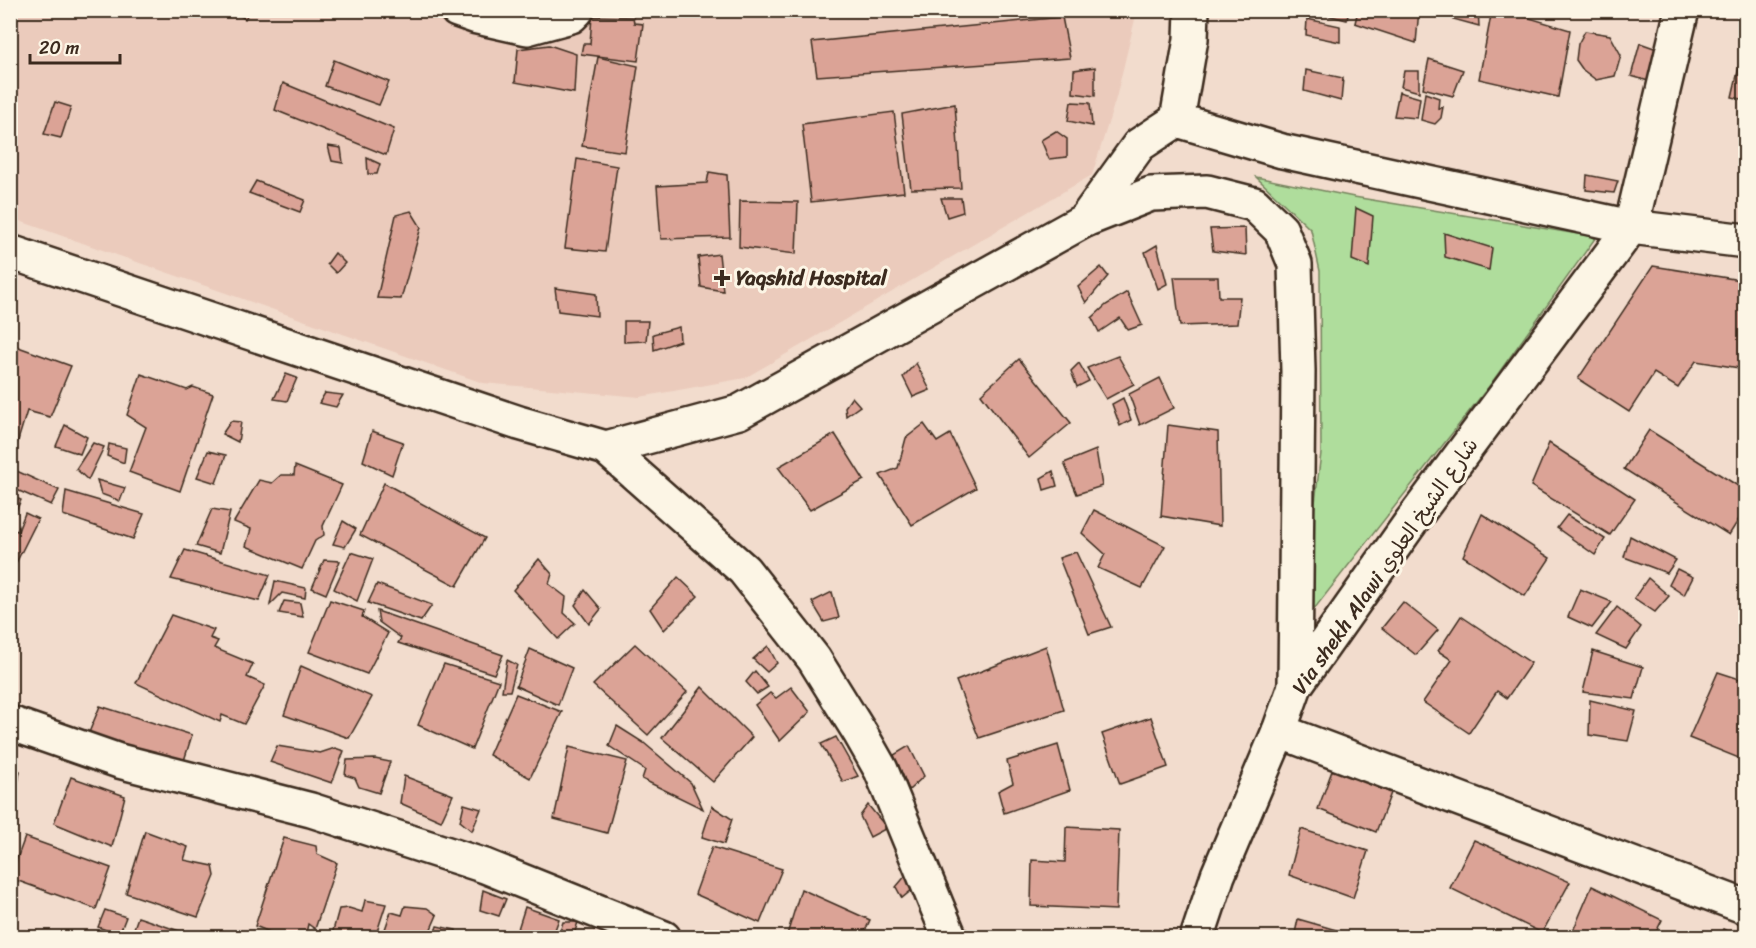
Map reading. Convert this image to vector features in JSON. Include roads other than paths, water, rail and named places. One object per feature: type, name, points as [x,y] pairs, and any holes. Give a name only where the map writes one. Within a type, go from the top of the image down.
[{"type":"street","points":[[457,10],[527,28],[571,16],[577,10]]},
{"type":"street","points":[[1085,220],[1139,146],[1177,120],[1191,39],[1192,10]]},
{"type":"street","points":[[1631,227],[1682,10]]},
{"type":"street","points":[[1177,120],[1282,150],[1631,227],[1746,241]]},
{"type":"street","points":[[606,448],[739,412],[1085,220],[1151,194],[1207,192],[1254,204],[1281,230],[1295,264],[1298,371],[1295,686]]},
{"type":"street","name":"Via shekh Alawi شارع الشيخ العلوي","points":[[1197,938],[1218,875],[1279,731],[1295,686],[1411,522],[1631,227]]},
{"type":"street","points":[[10,252],[519,423],[606,448],[744,570],[814,659],[881,770],[950,938]]},
{"type":"street","points":[[10,723],[119,761],[311,810],[485,866],[664,938]]},
{"type":"street","points":[[1279,731],[1746,907]]},
{"type":"place","name":"Yaqshid Hospital","points":[[722,278]]}]
